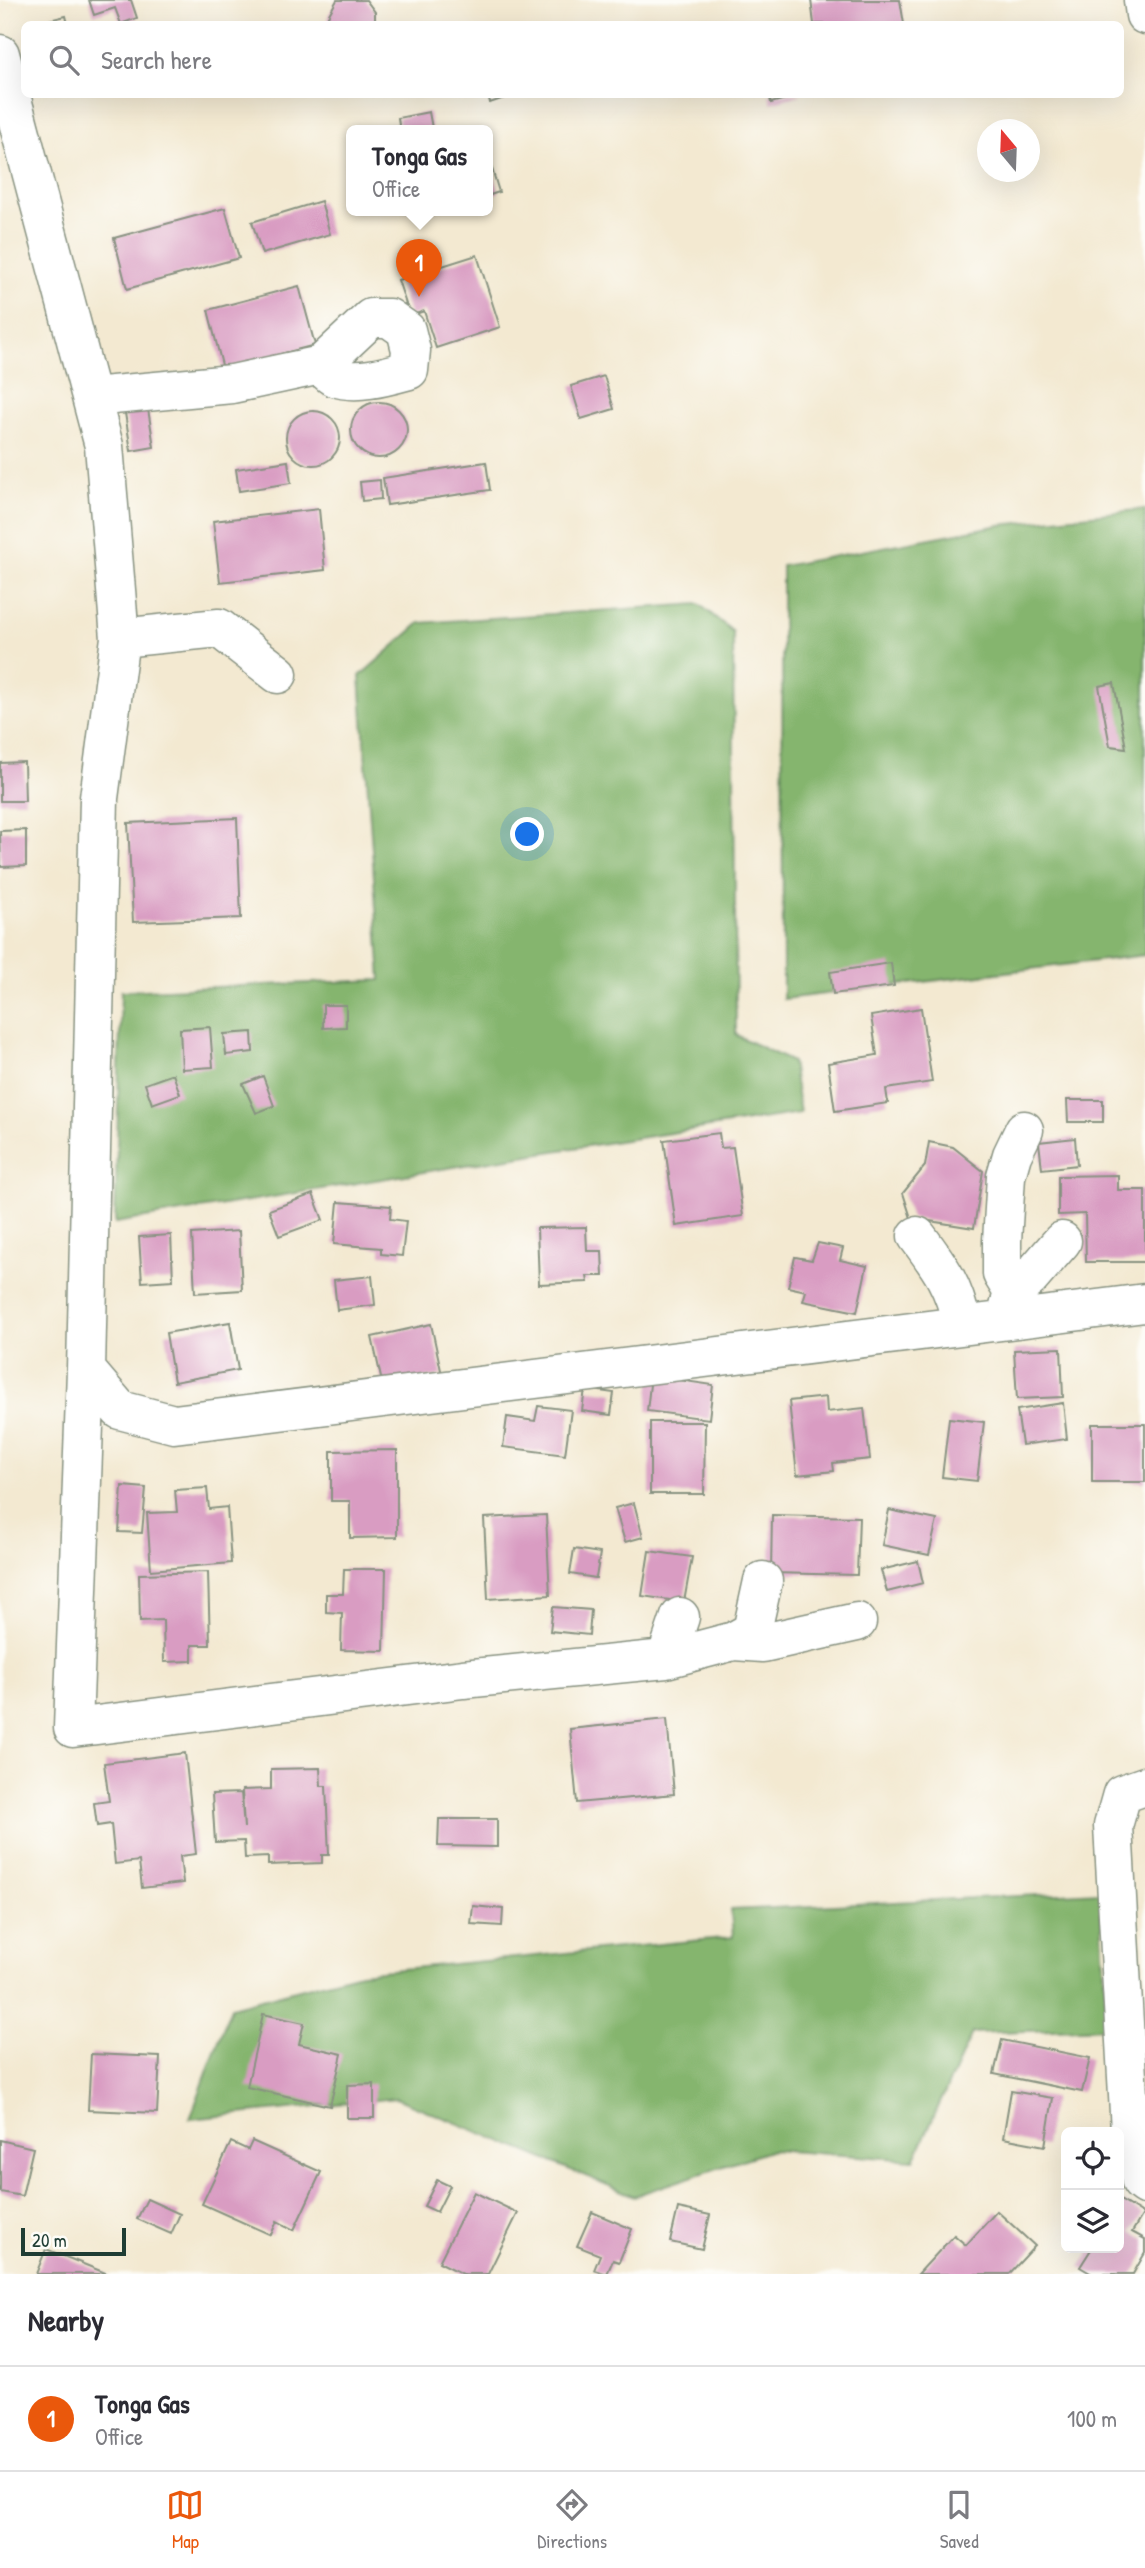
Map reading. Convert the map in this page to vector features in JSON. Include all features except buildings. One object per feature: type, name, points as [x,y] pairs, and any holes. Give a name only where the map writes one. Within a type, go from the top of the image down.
[{"type":"street","points":[[1143,0],[1145,15]]},
{"type":"street","points":[[0,54],[104,446],[120,638],[99,798],[86,1370],[73,1728],[463,1679],[666,1659],[734,1641],[752,1631],[763,1581]]},
{"type":"street","points":[[91,397],[232,384],[321,365]]},
{"type":"street","points":[[120,638],[219,628],[278,674]]},
{"type":"street","points":[[1009,1306],[1002,1274],[1006,1176],[1024,1130]]},
{"type":"street","points":[[917,1236],[936,1260],[956,1297],[961,1325]]},
{"type":"street","points":[[1009,1306],[1062,1241]]},
{"type":"street","points":[[86,1370],[120,1410],[174,1424],[961,1325],[1009,1306],[1145,1303]]},
{"type":"street","points":[[666,1659],[680,1617]]},
{"type":"street","points":[[734,1641],[763,1643],[857,1622]]},
{"type":"street","points":[[1145,1786],[1122,1794],[1113,1826],[1130,2131],[1141,2182],[1145,2185]]},
{"type":"green space","points":[[1145,509],[1145,955],[783,999],[782,566],[1000,525]]},
{"type":"green space","points":[[699,604],[733,632],[736,1035],[792,1062],[800,1113],[115,1223],[121,991],[381,980],[360,676],[420,623]]},
{"type":"green space","points":[[1100,1892],[1107,2028],[972,2033],[914,2160],[772,2150],[634,2196],[396,2098],[190,2119],[231,2007],[360,1973],[733,1937],[731,1910]]},
{"type":"place","name":"Tonga Gas","points":[[419,297]]}]
